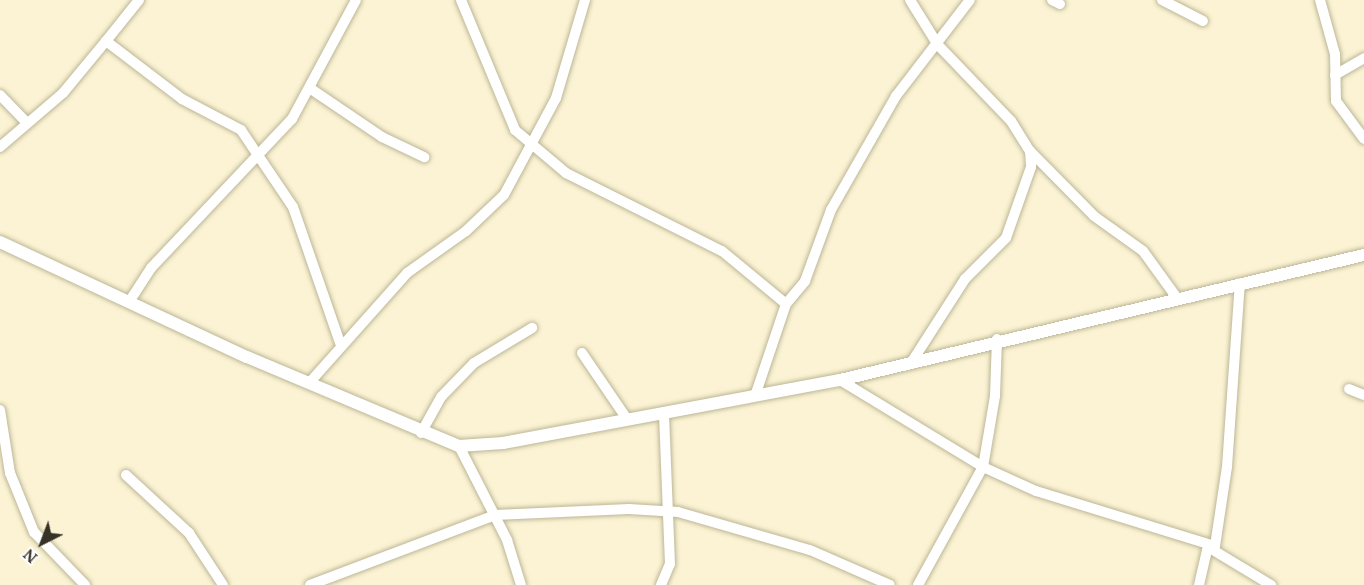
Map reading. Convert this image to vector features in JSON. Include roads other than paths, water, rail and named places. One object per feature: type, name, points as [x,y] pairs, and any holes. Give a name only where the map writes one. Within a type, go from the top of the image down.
[{"type":"street","points":[[0,147],[63,93],[139,0]]},
{"type":"street","points":[[129,302],[151,268],[258,155],[311,89],[356,0]]},
{"type":"street","points":[[461,0],[483,45],[498,98],[515,130],[566,173],[722,251],[786,304]]},
{"type":"street","points":[[310,382],[340,343],[421,261],[466,231],[504,195],[520,171],[530,143],[556,98],[585,0]]},
{"type":"street","points":[[910,0],[938,45],[986,90],[1030,150],[1094,216],[1143,251],[1177,298]]},
{"type":"street","points":[[755,396],[786,304],[805,281],[831,210],[896,96],[938,45],[970,0]]},
{"type":"street","points":[[1162,0],[1203,21]]},
{"type":"street","points":[[1320,0],[1335,75],[1336,101],[1364,139]]},
{"type":"street","points":[[106,41],[182,99],[241,130],[293,207],[340,343]]},
{"type":"street","points":[[1335,75],[1364,58]]},
{"type":"street","points":[[311,89],[382,137],[424,157]]},
{"type":"street","points":[[0,95],[27,123]]},
{"type":"street","points":[[913,360],[965,279],[1006,238],[1026,189],[1030,150]]},
{"type":"street","points":[[0,242],[421,433],[459,446],[503,443],[840,380],[997,339],[1364,255]]},
{"type":"street","points":[[1199,585],[1211,546],[1227,467],[1240,283]]},
{"type":"street","points":[[421,433],[441,397],[474,363],[532,328]]},
{"type":"street","points":[[918,585],[983,467],[995,396],[997,339]]},
{"type":"street","points":[[582,353],[627,419]]},
{"type":"street","points":[[840,380],[983,467],[1036,491],[1211,546],[1271,585]]},
{"type":"street","points":[[1349,389],[1364,395]]},
{"type":"street","points":[[0,410],[10,473],[34,532],[85,585]]},
{"type":"street","points":[[661,585],[670,564],[666,509],[664,412]]},
{"type":"street","points":[[459,446],[495,515],[521,585]]},
{"type":"street","points":[[126,475],[189,532],[223,585]]},
{"type":"street","points":[[310,585],[495,515],[666,509],[810,549],[890,585]]}]
